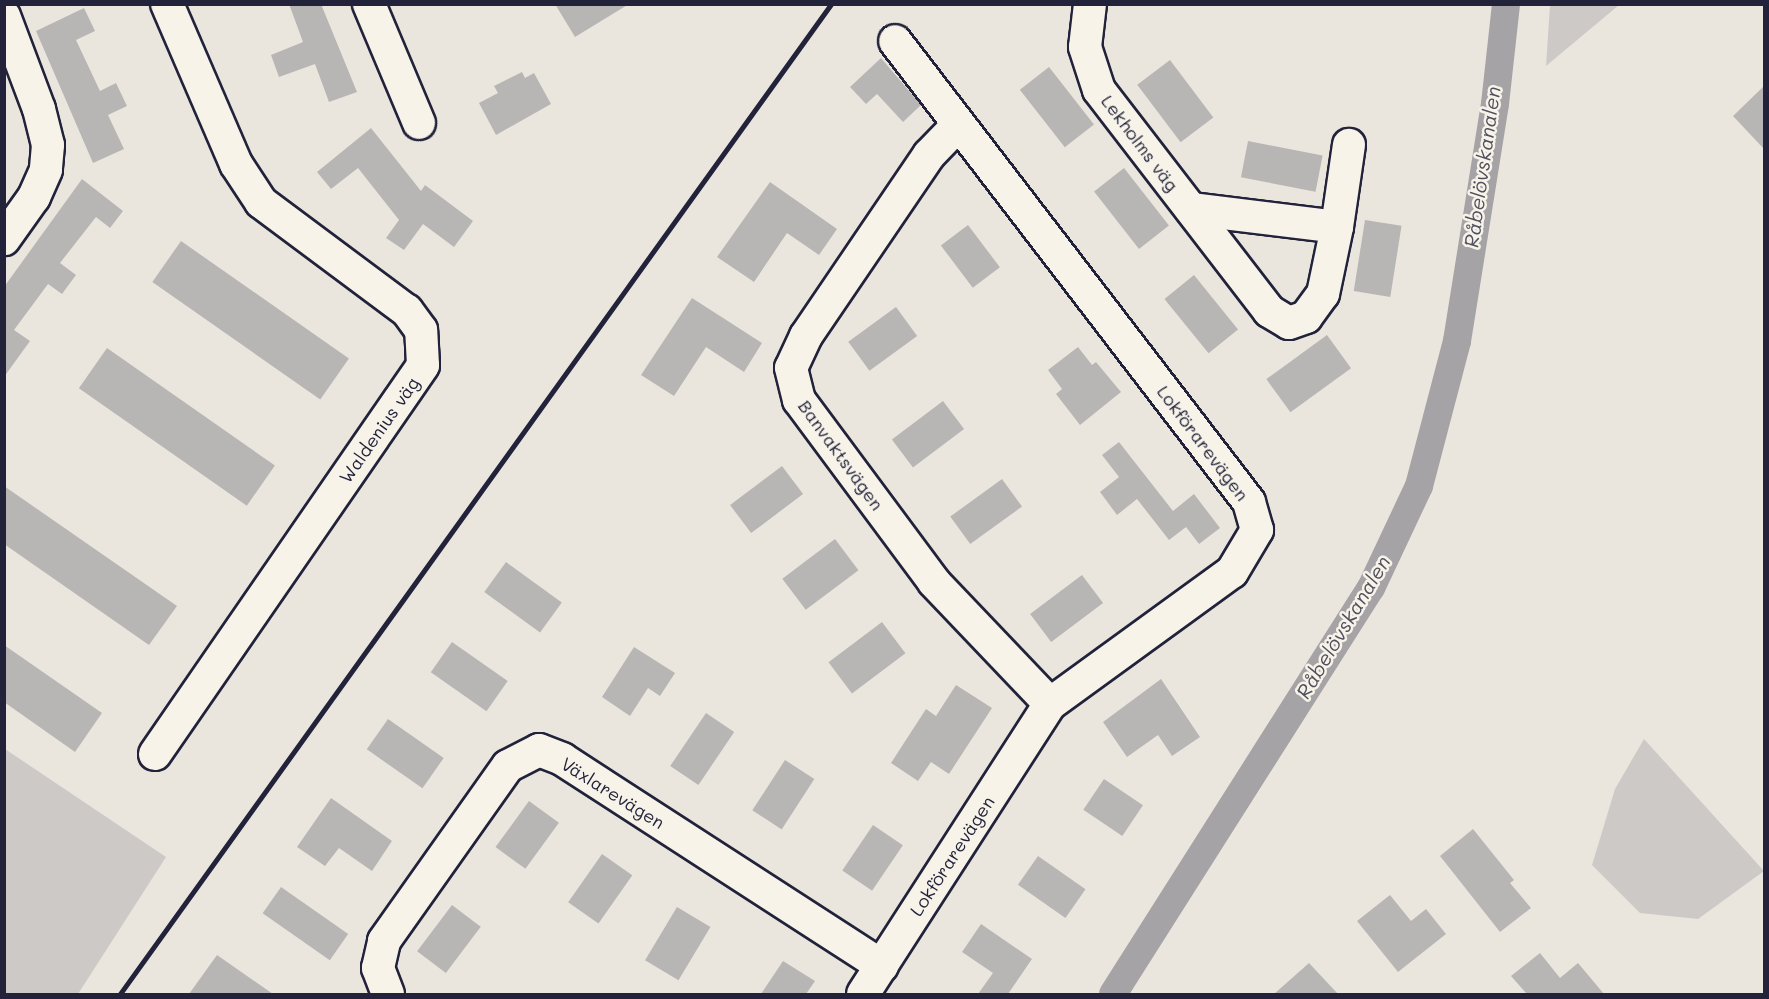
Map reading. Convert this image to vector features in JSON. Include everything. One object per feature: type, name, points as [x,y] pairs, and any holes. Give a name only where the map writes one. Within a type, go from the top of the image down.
[{"type":"street","name":"Waldenius väg","points":[[155,754],[423,365],[421,330],[406,311],[261,202],[236,164],[167,4]]},
{"type":"street","points":[[369,4],[419,123]]},
{"type":"street","name":"Lekholms väg","points":[[1090,4],[1085,47],[1099,90],[1269,311],[1289,323],[1306,317],[1323,294],[1337,227],[1349,145]]},
{"type":"street","points":[[4,16],[39,109],[48,145],[46,170],[34,197],[4,240]]},
{"type":"street","name":"Lokförarevägen","points":[[863,994],[1050,704],[1232,572],[1257,530],[1249,502],[895,41]]},
{"type":"street","name":"Banvaktsvägen","points":[[958,125],[929,156],[806,336],[791,368],[798,400],[934,582],[1050,704]]},
{"type":"street","name":"Lekholms väg","points":[[1191,209],[1337,227]]},
{"type":"street","name":"Växlarevägen","points":[[388,994],[378,968],[384,942],[508,766],[539,750],[562,759],[882,966]]},
{"type":"shaded area","points":[[1550,4],[1619,5],[1546,66]]},
{"type":"shaded area","points":[[1644,739],[1764,871],[1698,919],[1640,913],[1592,865],[1615,789]]},
{"type":"shaded area","points":[[5,749],[166,857],[78,994],[5,994]]},
{"type":"building","points":[[289,4],[321,4],[357,92],[329,102],[315,64],[279,77],[271,55],[303,42]]},
{"type":"building","points":[[555,4],[629,4],[575,37]]},
{"type":"building","points":[[84,8],[95,31],[76,40],[100,91],[116,83],[127,106],[108,115],[124,149],[93,163],[36,31]]},
{"type":"building","points":[[881,58],[921,105],[903,122],[877,94],[866,104],[850,87]]},
{"type":"building","points":[[1170,60],[1213,118],[1181,142],[1137,85]]},
{"type":"building","points":[[1049,67],[1094,125],[1065,147],[1020,90]]},
{"type":"building","points":[[522,72],[525,78],[534,73],[551,104],[496,135],[479,103],[498,93],[494,86]]},
{"type":"building","points":[[1764,86],[1764,149],[1733,116]]},
{"type":"building","points":[[371,128],[421,191],[425,185],[473,221],[454,247],[423,224],[404,250],[386,238],[399,220],[358,168],[331,189],[317,172]]},
{"type":"building","points":[[1248,141],[1323,156],[1316,192],[1241,177]]},
{"type":"building","points":[[1124,168],[1169,226],[1139,249],[1094,191]]},
{"type":"building","points":[[82,179],[123,211],[110,228],[96,217],[60,263],[76,275],[62,294],[48,284],[14,330],[30,341],[4,377],[4,287]]},
{"type":"building","points":[[770,182],[837,229],[819,255],[787,233],[754,282],[717,257]]},
{"type":"building","points":[[1365,220],[1402,226],[1390,297],[1354,291]]},
{"type":"building","points":[[968,225],[1000,267],[973,288],[941,245]]},
{"type":"building","points":[[181,241],[349,359],[320,400],[152,282]]},
{"type":"building","points":[[1194,275],[1238,329],[1209,353],[1164,299]]},
{"type":"building","points":[[692,298],[762,343],[744,372],[706,347],[674,396],[641,375]]},
{"type":"building","points":[[896,307],[917,336],[869,371],[848,342]]},
{"type":"building","points":[[1327,335],[1351,368],[1290,412],[1266,379]]},
{"type":"building","points":[[1078,347],[1092,365],[1096,362],[1121,392],[1080,425],[1056,394],[1062,389],[1048,370]]},
{"type":"building","points":[[107,348],[275,466],[247,506],[79,388]]},
{"type":"building","points":[[943,401],[964,429],[913,467],[892,440]]},
{"type":"building","points":[[1119,442],[1173,511],[1194,494],[1220,528],[1199,544],[1186,527],[1169,540],[1137,499],[1117,515],[1100,492],[1119,477],[1102,455]]},
{"type":"building","points":[[782,466],[803,494],[751,533],[730,505]]},
{"type":"building","points":[[1002,479],[1022,507],[970,544],[950,517]]},
{"type":"building","points":[[4,486],[177,606],[149,645],[4,544]]},
{"type":"building","points":[[835,539],[858,570],[806,610],[782,579]]},
{"type":"building","points":[[506,562],[562,603],[540,632],[484,592]]},
{"type":"building","points":[[1082,575],[1103,603],[1051,642],[1030,614]]},
{"type":"building","points":[[882,622],[905,653],[852,693],[828,662]]},
{"type":"building","points":[[452,642],[508,681],[486,711],[431,672]]},
{"type":"building","points":[[4,645],[102,713],[75,752],[4,702]]},
{"type":"building","points":[[634,647],[675,673],[660,696],[648,688],[630,716],[602,697]]},
{"type":"building","points":[[1161,679],[1200,737],[1172,756],[1158,735],[1127,757],[1103,722]]},
{"type":"building","points":[[956,685],[992,708],[949,774],[931,762],[918,781],[891,763],[926,709],[936,716]]},
{"type":"building","points":[[706,713],[734,732],[698,785],[670,766]]},
{"type":"building","points":[[388,719],[444,758],[422,788],[367,749]]},
{"type":"building","points":[[785,760],[814,779],[782,829],[752,810]]},
{"type":"building","points":[[1104,779],[1143,805],[1122,836],[1083,810]]},
{"type":"building","points":[[331,798],[392,841],[372,871],[339,848],[325,866],[297,847]]},
{"type":"building","points":[[529,801],[559,823],[525,869],[495,847]]},
{"type":"building","points":[[873,825],[903,845],[872,891],[842,871]]},
{"type":"building","points":[[1473,829],[1514,880],[1510,883],[1531,908],[1500,932],[1440,856]]},
{"type":"building","points":[[602,854],[632,875],[598,924],[568,902]]},
{"type":"building","points":[[1038,856],[1086,889],[1065,918],[1018,885]]},
{"type":"building","points":[[281,887],[348,934],[330,960],[263,913]]},
{"type":"building","points":[[1390,895],[1411,921],[1426,909],[1446,934],[1398,972],[1357,921]]},
{"type":"building","points":[[452,905],[481,927],[446,973],[417,951]]},
{"type":"building","points":[[677,907],[710,927],[678,980],[645,960]]},
{"type":"building","points":[[981,924],[1032,959],[1008,994],[978,994],[993,973],[962,952]]},
{"type":"building","points":[[1540,953],[1560,978],[1578,963],[1604,994],[1527,994],[1511,976]]},
{"type":"building","points":[[217,955],[273,994],[189,994]]},
{"type":"building","points":[[783,961],[815,981],[806,994],[761,994]]},
{"type":"building","points":[[1309,963],[1338,994],[1274,994]]},
{"type":"waterway","name":"Råbelövskanalen","points":[[1113,994],[1371,588],[1419,486],[1457,341],[1495,104],[1506,4]]},
{"type":"railway","points":[[120,994],[831,4]]}]
